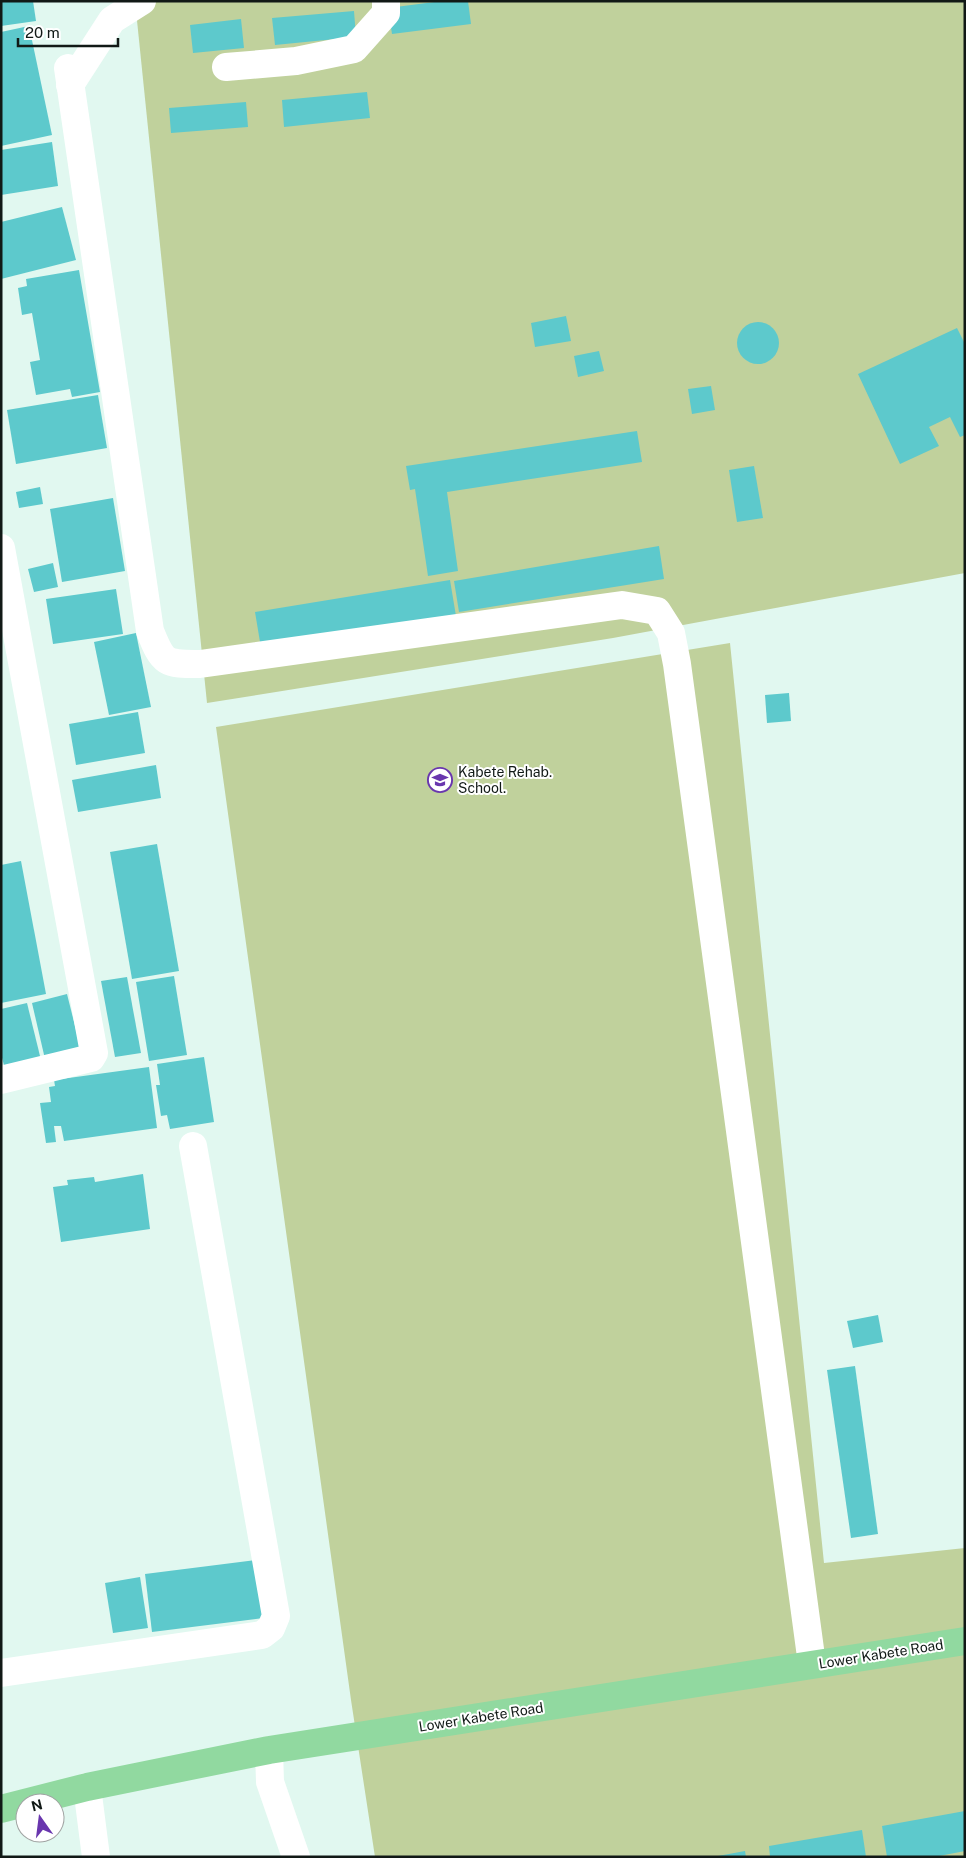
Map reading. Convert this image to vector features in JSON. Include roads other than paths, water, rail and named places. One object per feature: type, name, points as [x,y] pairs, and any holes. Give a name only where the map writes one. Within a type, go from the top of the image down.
[{"type":"main road","name":"Lower Kabete Road","points":[[1,1809],[87,1786],[269,1750],[965,1641]]},
{"type":"street","points":[[142,1],[112,20],[69,77],[150,630],[160,655],[175,664],[200,664],[622,605],[657,611],[671,633],[680,683],[812,1664]]},
{"type":"street","points":[[226,67],[296,62],[354,49],[386,13],[386,1]]},
{"type":"street","points":[[1,548],[94,1053],[90,1058],[1,1080]]},
{"type":"street","points":[[1,1673],[262,1635],[271,1628],[276,1616],[193,1146]]},
{"type":"street","points":[[269,1750],[270,1782],[296,1857]]},
{"type":"street","points":[[87,1786],[96,1857]]},
{"type":"place","name":"Kabete Rehab. School.","points":[[440,780]]}]
